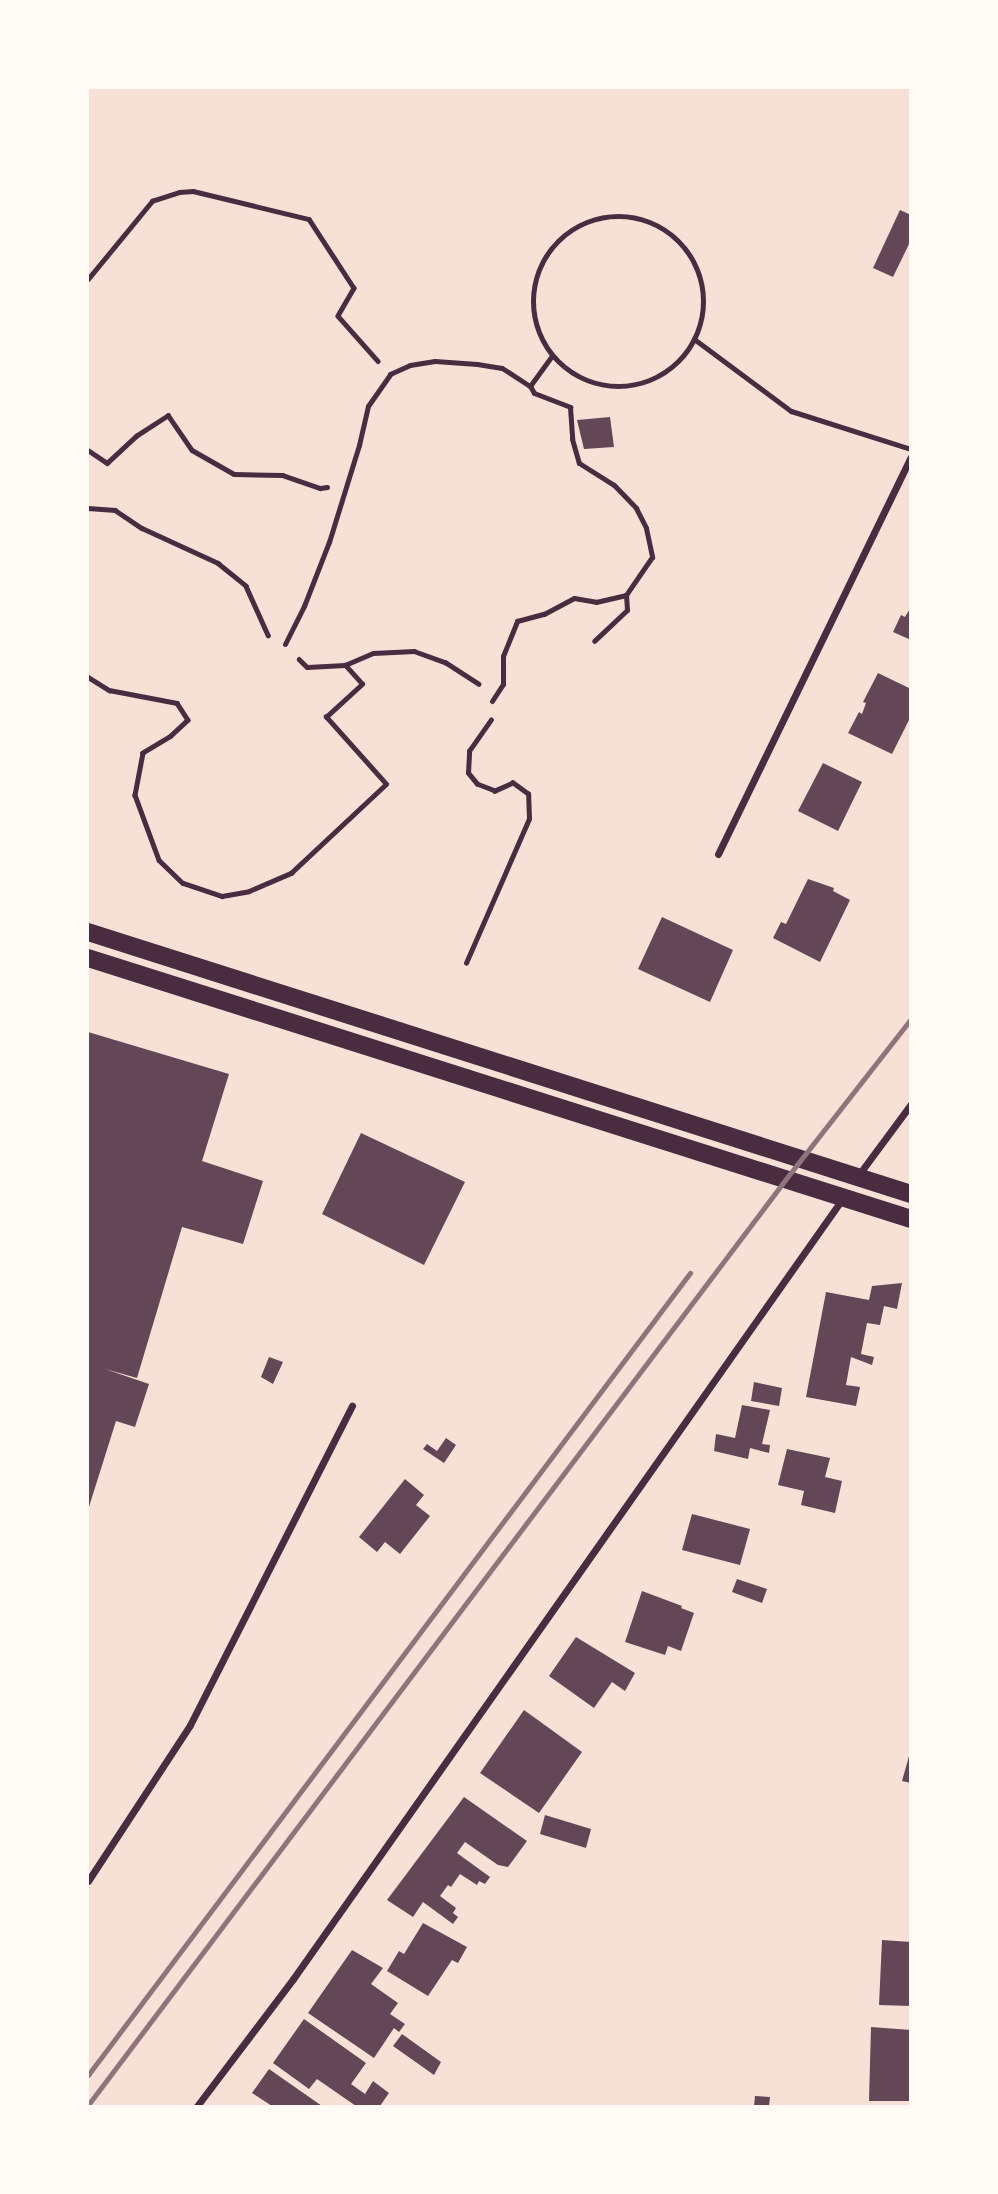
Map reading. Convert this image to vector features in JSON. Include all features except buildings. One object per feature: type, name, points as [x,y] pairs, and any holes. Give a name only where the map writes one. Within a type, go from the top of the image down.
[{"type":"main road","points":[[88,932],[911,1194]]},
{"type":"main road","points":[[88,958],[911,1219]]},
{"type":"street","points":[[718,854],[911,457]]},
{"type":"street","points":[[857,1178],[911,1104]]},
{"type":"street","points":[[197,2106],[293,1979],[843,1198]]},
{"type":"street","points":[[88,1881],[190,1725],[352,1406]]},
{"type":"lane","points":[[622,216],[649,222],[673,236],[691,257],[702,284],[702,312],[694,339],[678,362],[663,373],[628,386],[600,384],[574,375],[552,356],[538,332],[532,305],[536,277],[548,251],[568,232],[593,219],[622,216]]},
{"type":"lane","points":[[694,339],[791,411],[911,449]]},
{"type":"lane","points":[[530,386],[552,356]]},
{"type":"lane","points":[[285,644],[304,606],[324,555],[368,406],[390,374],[410,365],[449,362],[502,368],[530,386],[534,393],[569,407],[572,439],[579,463],[614,485],[636,508],[646,528],[652,557],[626,595],[627,610],[594,641]]},
{"type":"lane","points":[[492,701],[503,684],[503,656],[517,621],[544,614],[574,597],[596,602],[626,595]]},
{"type":"path","points":[[88,279],[152,201],[179,192],[193,191],[309,219],[354,288],[338,316],[390,374]]},
{"type":"path","points":[[88,450],[107,463],[136,436],[168,415],[192,450],[234,474],[282,475],[320,488],[346,485]]},
{"type":"path","points":[[88,508],[115,510],[142,528],[218,563],[246,586],[266,634],[285,644],[307,667],[345,665],[373,653],[414,651],[445,662],[480,685],[492,701],[492,719],[469,751],[468,773],[477,784],[495,791],[513,783],[528,794],[529,819],[466,963]]},
{"type":"path","points":[[88,677],[109,690],[177,703],[188,720],[172,736],[142,753],[135,795],[159,860],[183,883],[222,896],[249,891],[291,873],[386,784],[326,717],[362,684],[345,665]]},
{"type":"railway","points":[[88,2105],[785,1180],[911,1019]]},
{"type":"railway","points":[[88,2075],[690,1273]]}]
